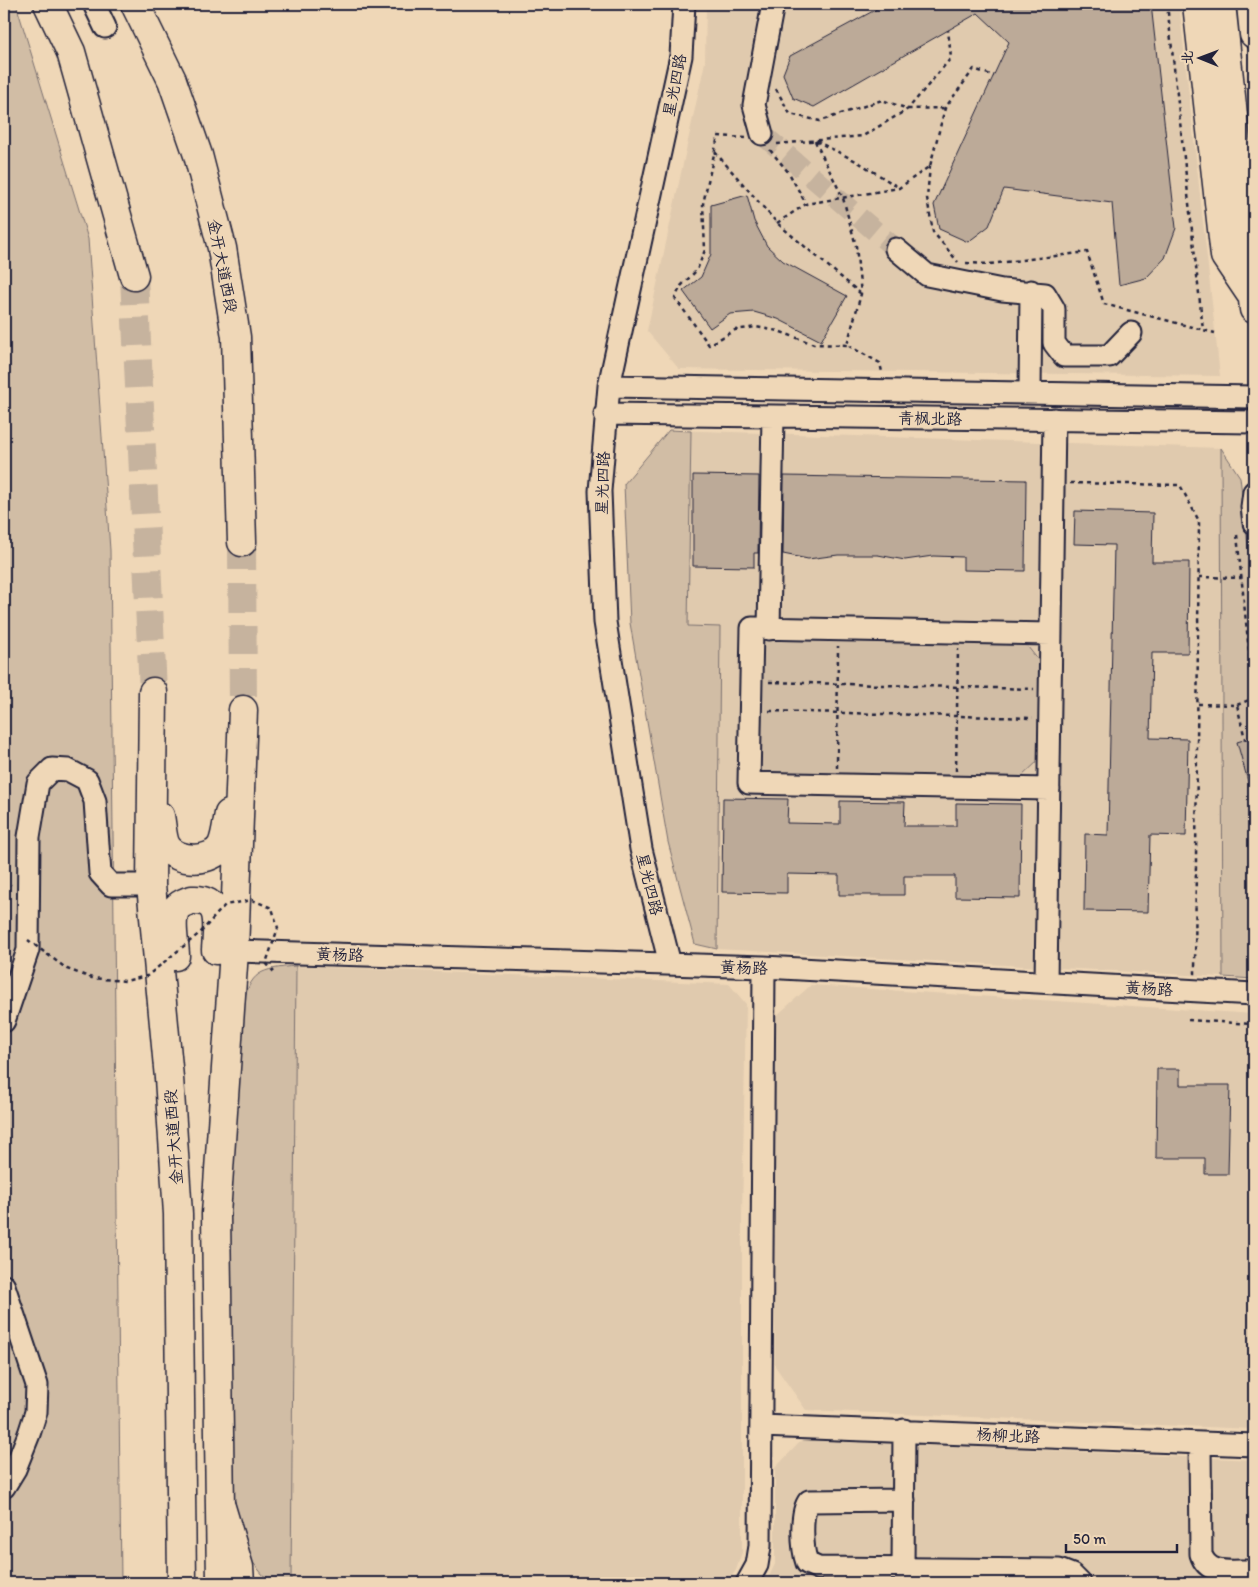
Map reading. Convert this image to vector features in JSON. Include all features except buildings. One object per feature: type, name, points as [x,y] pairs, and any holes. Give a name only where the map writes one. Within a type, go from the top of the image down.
[{"type":"main road","points":[[48,4],[70,52],[134,276]]},
{"type":"main road","name":"金开大道西段","points":[[135,4],[172,80],[198,155],[222,248],[236,337],[242,542]]},
{"type":"main road","points":[[1197,4],[1225,256],[1253,302]]},
{"type":"main road","points":[[1221,4],[1253,302]]},
{"type":"main road","points":[[1251,4],[1254,34]]},
{"type":"main road","name":"金开大道西段","points":[[153,692],[151,885],[169,1078],[178,1214],[182,1583]]},
{"type":"main road","points":[[237,1579],[220,1507],[216,1214],[234,951],[243,710]]},
{"type":"main road","points":[[152,770],[165,846],[174,855],[199,858],[213,854],[222,846],[241,766]]},
{"type":"main road","points":[[169,1078],[179,1012],[173,920],[176,909],[187,901],[201,900],[212,905],[218,917],[214,1011],[224,1093]]},
{"type":"street","points":[[94,4],[105,27],[109,4]]},
{"type":"street","name":"星光四路","points":[[670,964],[641,849],[605,622],[600,491],[605,414],[609,386],[681,56],[684,4]]},
{"type":"street","points":[[764,140],[754,104],[779,9]]},
{"type":"street","points":[[896,249],[927,275],[1002,290],[1031,291],[1045,294],[1054,308],[1054,343],[1064,356],[1109,356],[1131,333]]},
{"type":"street","points":[[1030,393],[1031,291]]},
{"type":"street","name":"青枫北路","points":[[609,386],[1254,397]]},
{"type":"street","name":"青枫北路","points":[[605,414],[1254,422]]},
{"type":"street","points":[[769,628],[773,416]]},
{"type":"street","points":[[1046,982],[1054,419]]},
{"type":"street","points":[[1246,529],[1254,492]]},
{"type":"street","points":[[1049,789],[749,783],[752,628],[1051,634]]},
{"type":"street","points":[[4,1021],[28,950],[29,837],[38,783],[52,769],[68,770],[87,780],[95,801],[100,873],[111,885],[151,885]]},
{"type":"street","name":"黄杨路","points":[[234,951],[764,967],[1254,994]]},
{"type":"street","points":[[747,1583],[757,1565],[760,1546],[764,967]]},
{"type":"street","points":[[4,1286],[37,1385],[36,1412],[29,1434],[15,1469],[4,1487]]},
{"type":"street","name":"杨柳北路","points":[[761,1426],[904,1430],[1254,1445]]},
{"type":"street","points":[[903,1569],[904,1430]]},
{"type":"street","points":[[1200,1444],[1201,1554],[1204,1564],[1212,1570],[1254,1571]]},
{"type":"street","points":[[904,1500],[809,1500],[804,1507],[804,1554],[807,1563],[818,1568],[1059,1570],[1072,1575],[1080,1583]]},
{"type":"path","points":[[779,9],[796,4]]},
{"type":"path","points":[[1167,4],[1203,330]]},
{"type":"path","points":[[882,372],[880,363],[847,345],[814,344],[756,327],[734,330],[709,345],[675,298],[681,286],[698,270],[705,250],[703,204],[718,136],[764,140],[815,140],[863,136],[908,109],[951,58],[948,30]]},
{"type":"path","points":[[994,76],[974,69],[944,108],[930,166],[927,198],[932,232],[958,263],[990,264],[1087,252],[1104,304],[1215,333]]},
{"type":"path","points":[[772,82],[790,114],[820,120],[882,100],[908,109],[944,108]]},
{"type":"path","points":[[764,140],[789,174],[806,204]]},
{"type":"path","points":[[815,140],[858,162],[899,188]]},
{"type":"path","points":[[815,140],[843,198],[856,246],[861,294],[847,345]]},
{"type":"path","points":[[715,152],[776,223],[861,294]]},
{"type":"path","points":[[776,223],[806,204],[899,188],[930,166]]},
{"type":"path","points":[[990,264],[1002,290]]},
{"type":"path","points":[[1053,483],[1180,485],[1199,521],[1195,972]]},
{"type":"path","points":[[1198,704],[1237,705],[1254,699],[1242,578],[1246,529]]},
{"type":"path","points":[[1199,577],[1242,578]]},
{"type":"path","points":[[836,785],[838,630]]},
{"type":"path","points":[[956,787],[959,632]]},
{"type":"path","points":[[751,682],[1050,689]]},
{"type":"path","points":[[1237,705],[1245,739]]},
{"type":"path","points":[[750,711],[1050,718]]},
{"type":"path","points":[[28,940],[67,969],[92,978],[125,981],[147,976],[201,932],[225,905],[252,900],[272,908],[278,928],[266,963],[274,972]]},
{"type":"path","points":[[1188,1020],[1254,1024]]},
{"type":"shaded area","points":[[4,4],[16,4],[88,239],[110,550],[121,1583],[4,1583]]},
{"type":"shaded area","points":[[706,4],[1179,4],[1220,376],[679,369],[647,331],[705,62]]},
{"type":"shaded area","points":[[669,430],[1221,448],[1223,977],[717,949],[695,944],[668,842],[630,623],[624,484]]},
{"type":"shaded area","points":[[669,430],[691,431],[688,626],[720,627],[717,949],[695,944],[668,842],[630,623],[624,484]]},
{"type":"shaded area","points":[[1221,448],[1240,477],[1254,598],[1254,979],[1223,977]]},
{"type":"shaded area","points":[[760,638],[1024,642],[1043,666],[1041,758],[1018,780],[757,775]]},
{"type":"shaded area","points":[[296,966],[729,984],[746,1004],[742,1216],[742,1552],[736,1570],[727,1583],[291,1583]]},
{"type":"shaded area","points":[[296,966],[291,1583],[276,1583],[263,1575],[251,1560],[234,1507],[227,1223],[242,1007],[245,995],[249,986],[259,974],[274,969]]},
{"type":"shaded area","points":[[811,985],[1254,1014],[1254,1429],[806,1410],[775,1366],[775,1017]]},
{"type":"shaded area","points":[[803,1439],[1254,1460],[1254,1583],[766,1583],[775,1564],[775,1468]]},
{"type":"tunnel","points":[[762,134],[896,249]]},
{"type":"tunnel","points":[[134,276],[153,692]]},
{"type":"tunnel","points":[[242,542],[243,710]]}]
